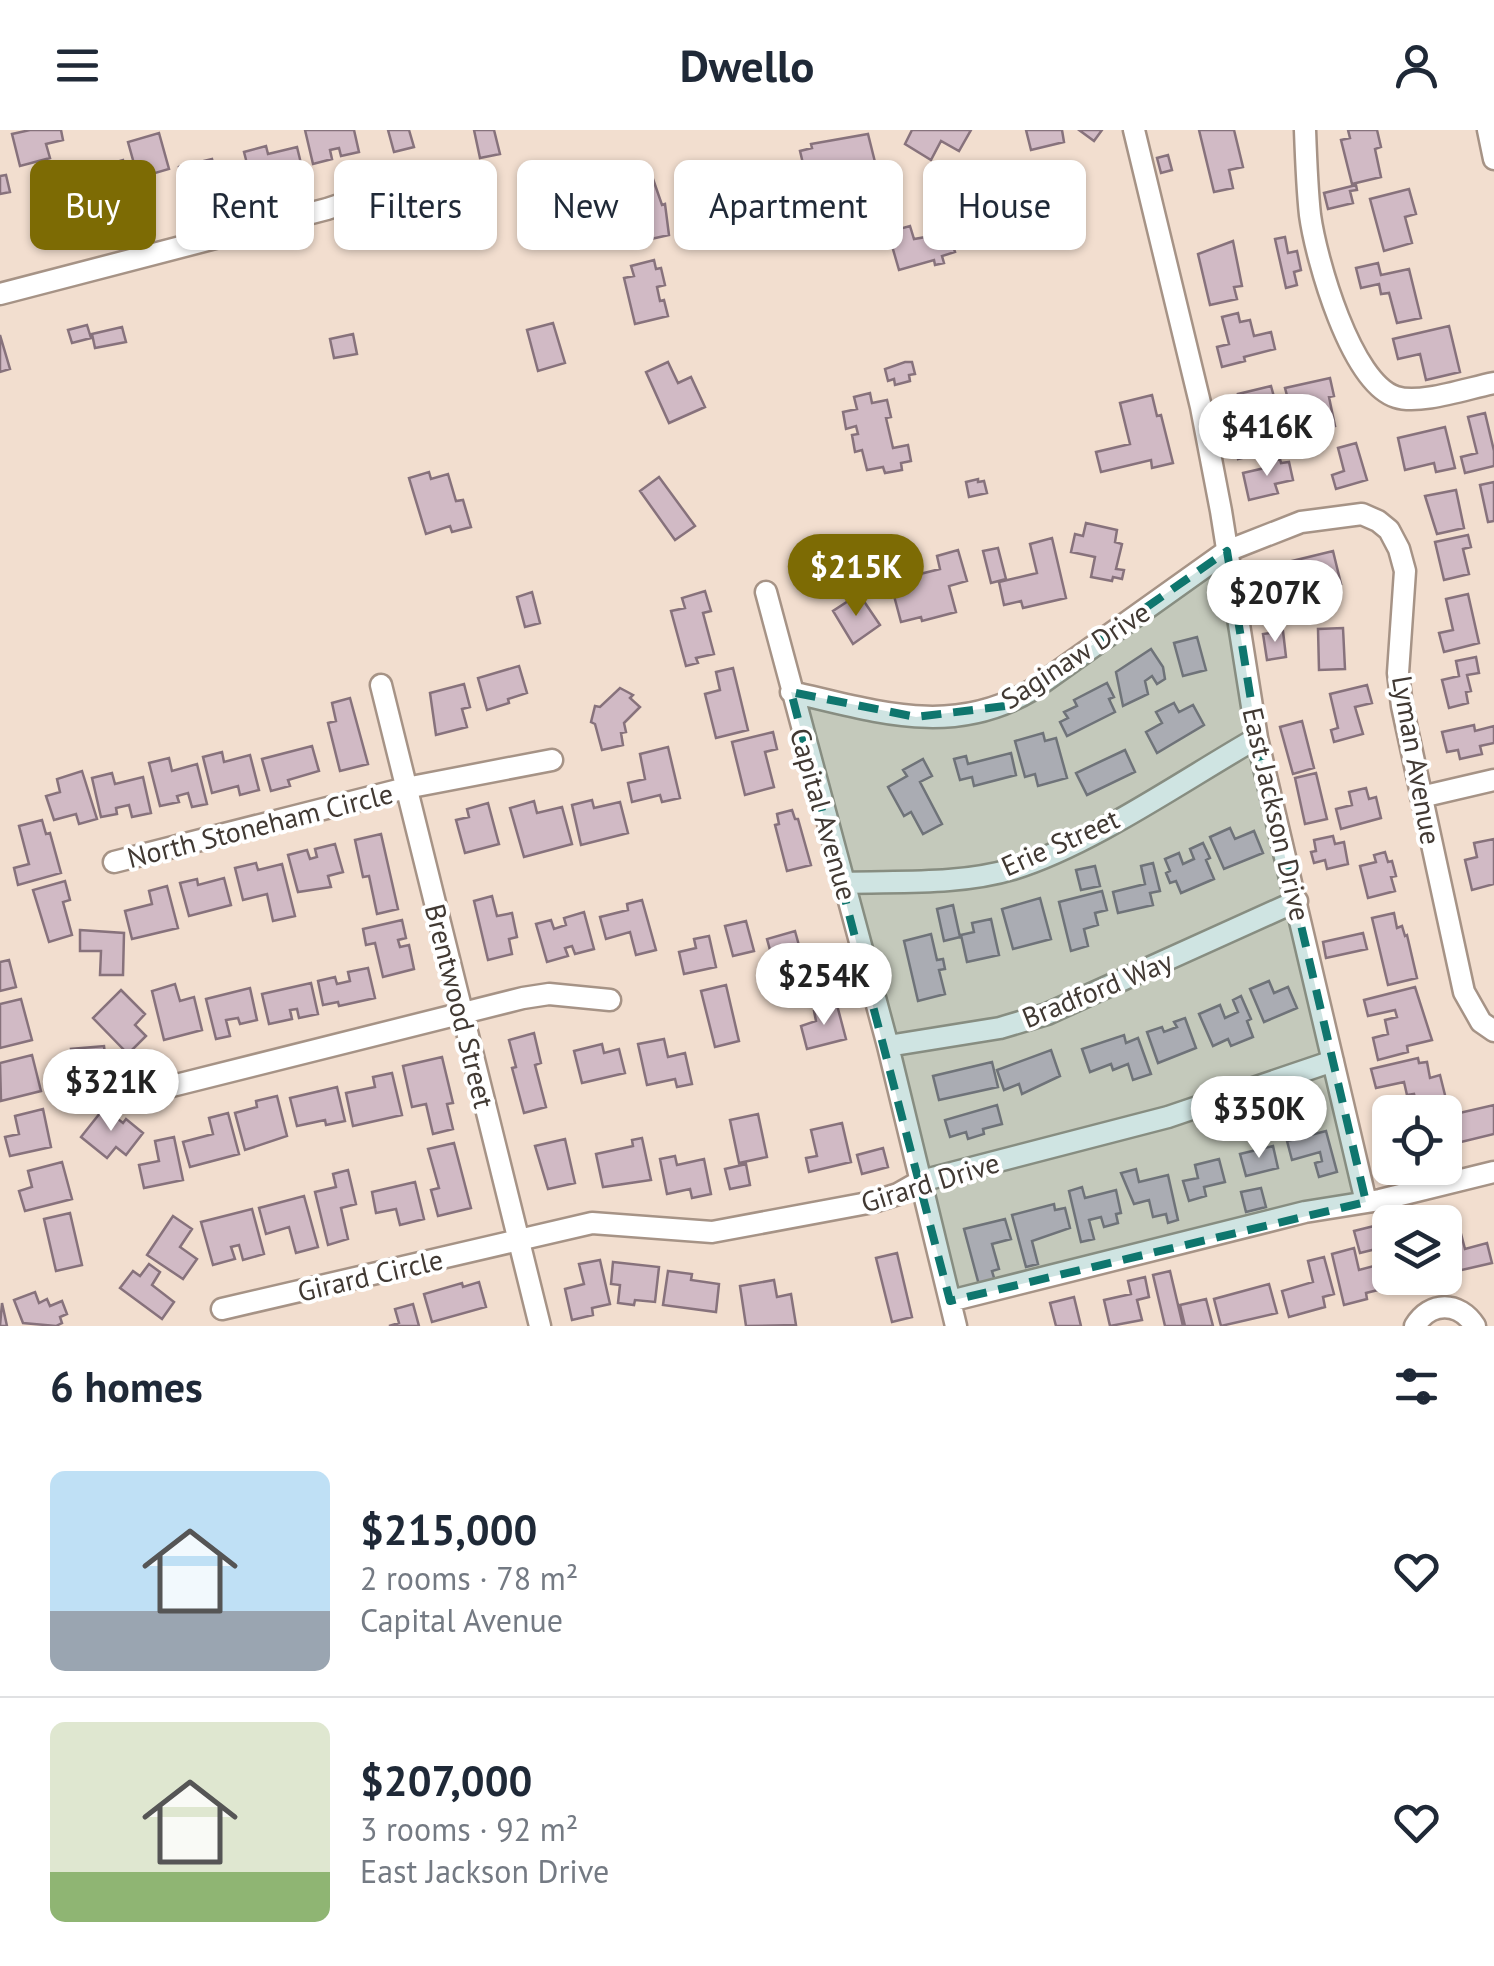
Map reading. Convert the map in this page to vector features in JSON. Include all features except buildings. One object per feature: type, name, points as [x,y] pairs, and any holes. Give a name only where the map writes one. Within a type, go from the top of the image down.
[{"type":"street","name":"East Jackson Drive","points":[[1134,130],[1201,408],[1257,738],[1366,1202]]},
{"type":"street","points":[[1305,130],[1310,216],[1316,242],[1352,349],[1365,374],[1382,391],[1412,400],[1494,383]]},
{"type":"street","points":[[1488,130],[1494,159]]},
{"type":"street","points":[[0,294],[334,207]]},
{"type":"street","name":"Lyman Avenue","points":[[1227,551],[1301,522],[1332,516],[1362,514],[1389,530],[1405,571],[1398,672],[1402,706],[1464,992],[1481,1022],[1494,1031]]},
{"type":"street","name":"Saginaw Drive","points":[[791,692],[916,717],[960,717],[1005,706],[1227,551]]},
{"type":"street","name":"Capital Avenue","points":[[766,592],[888,1046],[956,1326]]},
{"type":"street","name":"Brentwood Street","points":[[381,685],[540,1326]]},
{"type":"street","name":"Erie Street","points":[[844,883],[948,880],[1014,868],[1102,828],[1257,738]]},
{"type":"street","name":"North Stoneham Circle","points":[[114,862],[406,788],[552,760]]},
{"type":"street","points":[[1422,797],[1494,780]]},
{"type":"street","name":"Bradford Way","points":[[888,1046],[1000,1028],[1047,1014],[1297,901]]},
{"type":"street","points":[[168,1086],[549,994],[610,1000]]},
{"type":"street","name":"Girard Drive","points":[[518,1240],[592,1222],[712,1232],[873,1202],[920,1182],[1168,1116],[1333,1061]]},
{"type":"street","points":[[950,1301],[1305,1212],[1494,1172]]},
{"type":"street","name":"Girard Circle","points":[[222,1309],[518,1240]]},
{"type":"street","points":[[1415,1326],[1430,1310],[1445,1306],[1460,1310],[1474,1324],[1494,1316]]},
{"type":"highlighted area","points":[[1227,551],[1257,738],[1366,1202],[950,1301],[791,692],[916,717],[1005,706]]}]
